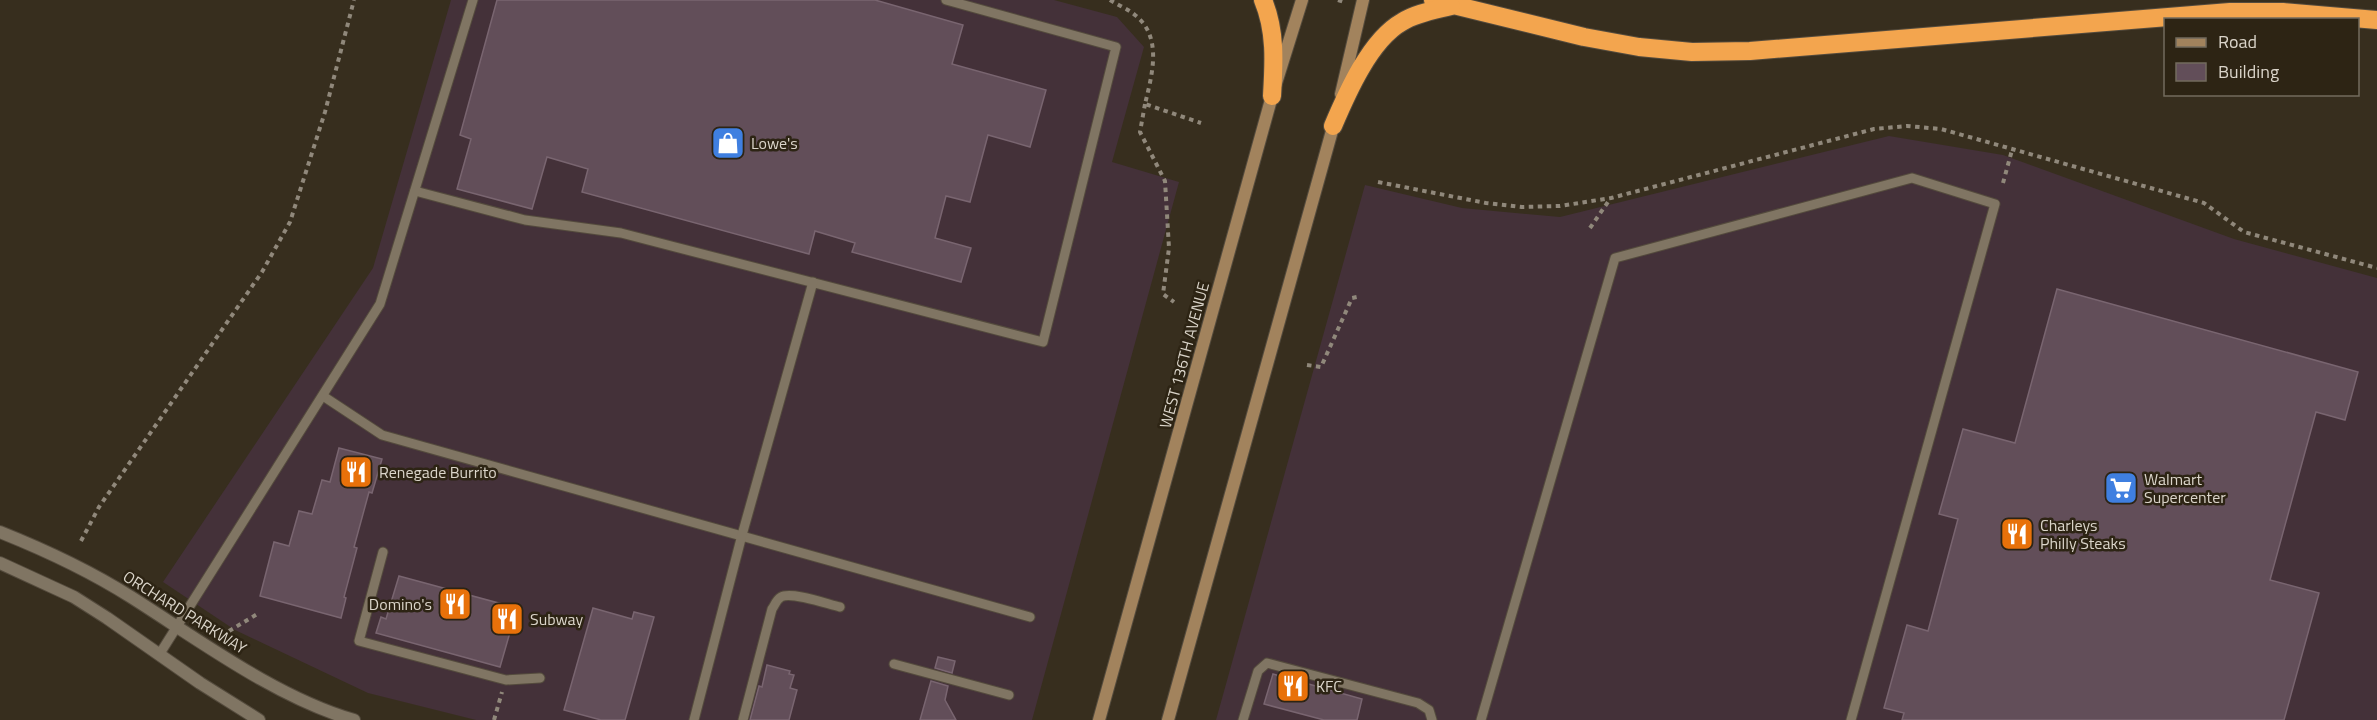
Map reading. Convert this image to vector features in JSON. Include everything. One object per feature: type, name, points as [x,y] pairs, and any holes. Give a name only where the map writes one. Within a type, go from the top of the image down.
[{"type":"highway","points":[[1263,0],[1269,15],[1273,41],[1272,96]]},
{"type":"highway","points":[[1433,0],[1584,37],[1639,47],[1692,52],[1750,51],[2230,12],[2283,12],[2354,18]]},
{"type":"highway","points":[[1334,126],[1345,99],[1369,56],[1386,35],[1403,21],[1452,6]]},
{"type":"highway","points":[[2359,18],[2377,20]]},
{"type":"main road","name":"WEST 136TH AVENUE","points":[[1099,720],[1272,96],[1302,0]]},
{"type":"main road","points":[[1168,720],[1334,126],[1362,0]]},
{"type":"street","name":"ORCHARD PARKWAY","points":[[0,532],[68,562],[128,595],[281,690],[314,706],[354,720]]},
{"type":"street","points":[[0,563],[74,597],[259,720]]},
{"type":"lane","points":[[159,654],[380,304],[473,0]]},
{"type":"lane","points":[[415,191],[525,220],[621,233],[1043,342],[1116,47],[946,0]]},
{"type":"lane","points":[[1481,720],[1615,258],[1912,178],[1995,204],[1851,720]]},
{"type":"lane","points":[[694,720],[742,535],[813,282]]},
{"type":"lane","points":[[322,396],[382,435],[1030,617]]},
{"type":"lane","points":[[383,552],[359,641],[506,680],[540,678]]},
{"type":"lane","points":[[743,720],[772,609],[777,600],[783,595],[792,595],[840,607]]},
{"type":"lane","points":[[1243,720],[1258,671],[1268,663],[1418,703],[1429,710],[1432,720]]},
{"type":"lane","points":[[894,664],[1010,695]]},
{"type":"path","points":[[81,541],[99,507],[261,272],[291,222],[325,112],[354,0]]},
{"type":"path","points":[[1110,0],[1137,16],[1153,41],[1152,74],[1140,132],[1165,181],[1169,248],[1163,294],[1174,302]]},
{"type":"path","points":[[1338,0],[1344,2]]},
{"type":"path","points":[[1145,105],[1201,123]]},
{"type":"path","points":[[2003,183],[2012,150]]},
{"type":"path","points":[[1590,228],[1611,198]]},
{"type":"path","points":[[1307,365],[1321,367],[1352,298],[1358,297]]},
{"type":"path","points":[[229,631],[259,613]]},
{"type":"path","points":[[494,720],[503,687]]},
{"type":"shaded area","points":[[451,0],[1054,0],[1117,17],[1144,47],[1112,162],[1179,182],[1032,720],[476,720],[368,693],[235,630],[163,582],[373,268]]},
{"type":"shaded area","points":[[1889,136],[2003,155],[2234,239],[2377,278],[2377,720],[1216,720],[1365,185],[1462,208],[1560,217]]},
{"type":"building","name":"Lowe's","points":[[497,0],[875,0],[963,25],[952,64],[1046,90],[1030,147],[988,135],[970,202],[946,196],[935,238],[971,248],[961,282],[852,252],[855,243],[815,231],[809,254],[582,192],[588,169],[547,157],[532,209],[457,189],[471,139],[460,135]]},
{"type":"building","name":"Walmart Supercenter","points":[[2057,289],[2358,372],[2345,420],[2316,412],[2270,580],[2319,593],[2284,720],[1902,720],[1904,713],[1884,708],[1907,625],[1928,631],[1958,519],[1939,514],[1963,429],[2015,443]]},
{"type":"building","points":[[339,448],[382,459],[372,493],[369,492],[354,547],[357,548],[341,618],[260,596],[274,542],[289,546],[299,511],[312,514],[322,480],[330,482]]},
{"type":"building","points":[[399,576],[517,608],[500,667],[376,633],[381,617],[386,619]]},
{"type":"building","points":[[593,608],[632,619],[634,612],[654,617],[625,720],[601,720],[564,710]]},
{"type":"building","points":[[938,657],[955,661],[952,673],[935,668]]},
{"type":"building","points":[[767,665],[790,671],[789,674],[794,675],[790,688],[797,690],[789,720],[750,720]]},
{"type":"building","name":"KFC","points":[[1273,674],[1362,699],[1357,720],[1324,720],[1264,704]]},
{"type":"building","points":[[931,681],[948,686],[945,700],[956,720],[920,720]]},
{"type":"place","name":"Lowe's","points":[[728,143]]},
{"type":"place","name":"Renegade Burrito","points":[[356,472]]},
{"type":"place","name":"Walmart Supercenter","points":[[2121,488]]},
{"type":"place","name":"Charleys Philly Steaks","points":[[2017,534]]},
{"type":"place","name":"Domino's","points":[[455,604]]},
{"type":"place","name":"Subway","points":[[507,619]]},
{"type":"place","name":"KFC","points":[[1293,686]]}]
